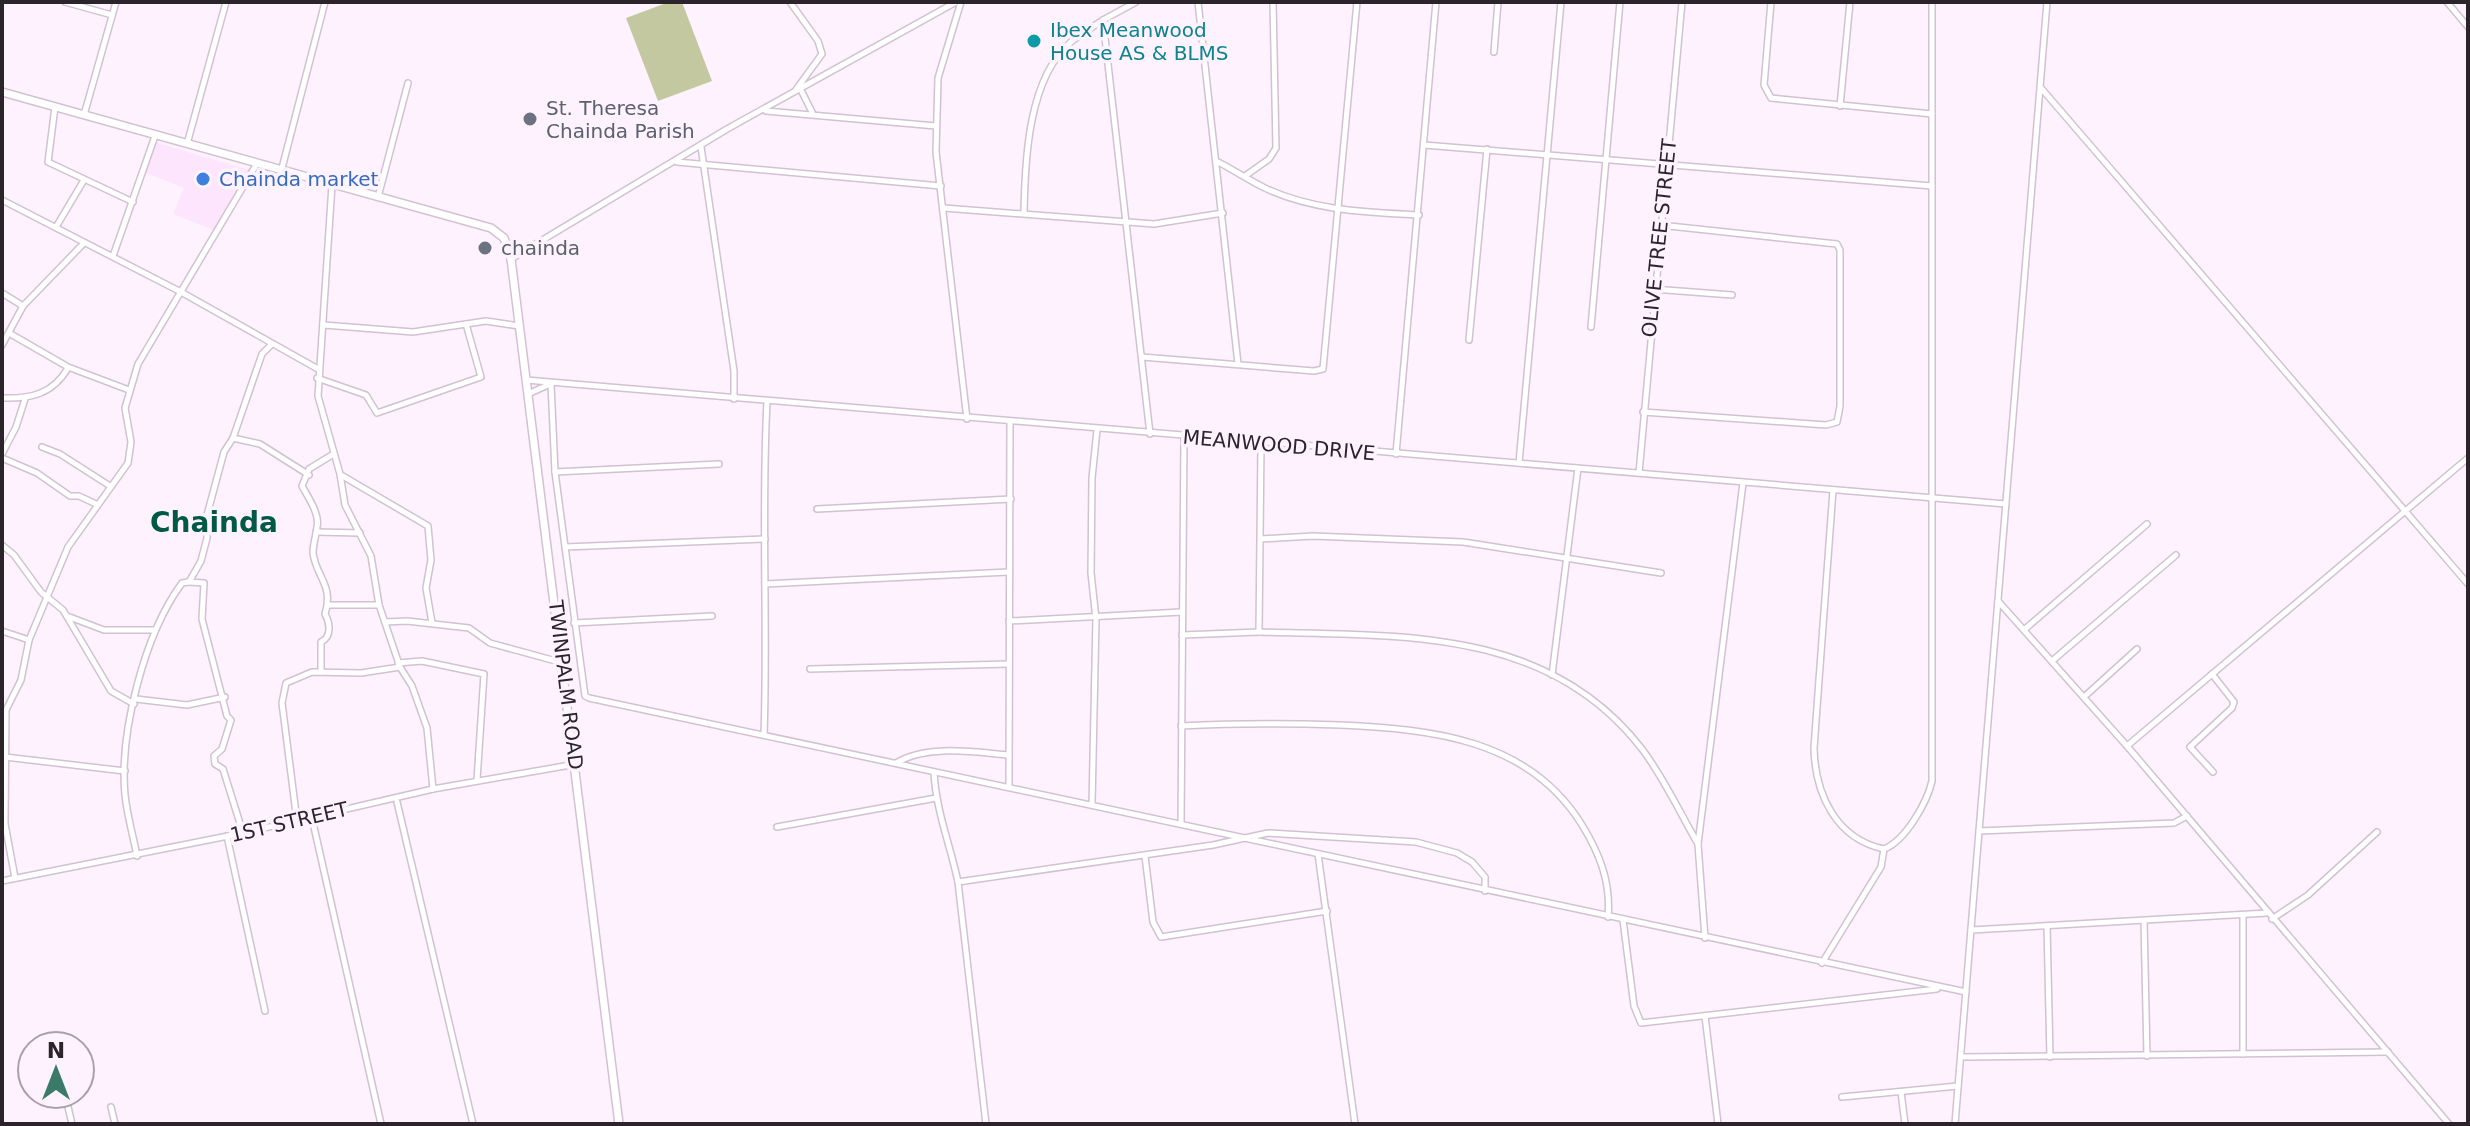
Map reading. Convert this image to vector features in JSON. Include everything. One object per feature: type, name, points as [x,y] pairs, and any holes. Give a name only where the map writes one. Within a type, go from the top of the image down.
[{"type":"main road","points":[[2,92],[378,198]]},
{"type":"main road","name":"TWINPALM ROAD","points":[[378,198],[491,228],[504,238],[509,247],[619,1124]]},
{"type":"street","points":[[65,2],[112,15]]},
{"type":"street","points":[[84,115],[116,2]]},
{"type":"street","points":[[187,145],[226,2]]},
{"type":"street","points":[[281,172],[325,2]]},
{"type":"street","points":[[790,2],[818,41],[822,54],[792,95]]},
{"type":"street","points":[[511,259],[700,146],[958,2]]},
{"type":"street","points":[[958,2],[938,78],[936,126],[967,419]]},
{"type":"street","points":[[1024,212],[1025,152],[1039,94],[1069,43],[1136,2]]},
{"type":"street","points":[[1198,2],[1238,364]]},
{"type":"street","points":[[1245,176],[1269,159],[1276,148],[1273,2]]},
{"type":"street","points":[[1142,357],[1323,369],[1357,2]]},
{"type":"street","points":[[1396,454],[1436,2]]},
{"type":"street","points":[[1494,52],[1498,2]]},
{"type":"street","points":[[1519,463],[1561,2]]},
{"type":"street","points":[[1591,327],[1620,2]]},
{"type":"street","name":"OLIVE TREE STREET","points":[[1639,473],[1653,289],[1682,2]]},
{"type":"street","points":[[1771,2],[1766,93],[1771,98],[1932,114]]},
{"type":"street","points":[[1840,106],[1850,2]]},
{"type":"street","points":[[1822,963],[1881,867],[1884,849],[1901,837],[1929,792],[1932,781],[1932,2]]},
{"type":"street","points":[[1955,1124],[2047,2]]},
{"type":"street","points":[[2447,2],[2468,27]]},
{"type":"street","points":[[1103,20],[1150,434]]},
{"type":"street","points":[[378,198],[408,83]]},
{"type":"street","points":[[2041,88],[2468,584]]},
{"type":"street","points":[[801,90],[812,112]]},
{"type":"street","points":[[55,107],[47,160],[133,202]]},
{"type":"street","points":[[763,110],[812,112],[936,126]]},
{"type":"street","points":[[113,256],[155,136]]},
{"type":"street","points":[[1424,145],[1932,186]]},
{"type":"street","points":[[700,146],[734,371],[734,399]]},
{"type":"street","points":[[1469,340],[1487,149]]},
{"type":"street","points":[[1217,161],[1267,189],[1339,210],[1419,215]]},
{"type":"street","points":[[676,162],[941,186]]},
{"type":"street","points":[[15,878],[5,824],[4,711],[21,680],[29,640],[68,547],[96,504],[123,471],[130,452],[125,414],[138,364],[256,165]]},
{"type":"street","points":[[56,227],[84,180]]},
{"type":"street","points":[[332,185],[324,325],[317,378],[345,505],[375,566],[379,605],[399,665],[412,686],[427,728],[433,789]]},
{"type":"street","points":[[2,200],[181,292],[318,369]]},
{"type":"street","points":[[944,208],[1169,223],[1223,213]]},
{"type":"street","points":[[1643,412],[1826,425],[1837,422],[1840,406],[1840,250],[1837,244],[1660,225]]},
{"type":"street","points":[[2,345],[23,306],[84,243]]},
{"type":"street","points":[[1653,289],[1732,295]]},
{"type":"street","points":[[2,293],[23,306]]},
{"type":"street","points":[[324,325],[413,332],[486,321],[520,326]]},
{"type":"street","points":[[317,378],[366,395],[377,413],[479,378],[466,324]]},
{"type":"street","points":[[9,333],[68,367],[129,390]]},
{"type":"street","points":[[189,582],[201,561],[214,485],[219,482],[224,452],[233,438],[243,401],[262,354],[272,344]]},
{"type":"street","points":[[2,398],[25,399],[54,388],[68,367]]},
{"type":"street","name":"MEANWOOD DRIVE","points":[[526,380],[1010,423],[2006,504]]},
{"type":"street","points":[[528,394],[551,384],[555,472],[578,664],[584,691],[589,698],[1966,992]]},
{"type":"street","points":[[25,399],[2,456],[37,473],[70,496],[79,496],[96,504]]},
{"type":"street","points":[[764,735],[765,539],[762,495],[767,402]]},
{"type":"street","points":[[1009,787],[1010,423]]},
{"type":"street","points":[[1092,805],[1096,619],[1091,573],[1097,430]]},
{"type":"street","points":[[1181,824],[1184,437]]},
{"type":"street","points":[[233,438],[260,444],[309,475]]},
{"type":"street","points":[[1259,632],[1261,443]]},
{"type":"street","points":[[42,447],[60,454],[110,486]]},
{"type":"street","points":[[309,475],[309,469],[332,454]]},
{"type":"street","points":[[2127,746],[2468,458]]},
{"type":"street","points":[[555,472],[719,464]]},
{"type":"street","points":[[1552,675],[1578,468]]},
{"type":"street","points":[[340,474],[428,526],[431,560],[426,588],[432,623]]},
{"type":"street","points":[[309,475],[304,476],[302,486],[316,512],[314,556],[325,579],[328,605],[325,614],[329,630],[321,642],[321,672]]},
{"type":"street","points":[[1705,938],[1698,844],[1743,483]]},
{"type":"street","points":[[1833,490],[1814,748],[1816,774],[1829,810],[1848,834],[1884,849]]},
{"type":"street","points":[[817,509],[1011,499]]},
{"type":"street","points":[[2025,629],[2147,524]]},
{"type":"street","points":[[316,532],[360,533]]},
{"type":"street","points":[[1261,539],[1408,538],[1463,542],[1661,573]]},
{"type":"street","points":[[565,547],[765,539]]},
{"type":"street","points":[[2,545],[14,555],[47,598],[66,615],[111,691],[135,701],[187,705],[225,697]]},
{"type":"street","points":[[2052,661],[2176,555]]},
{"type":"street","points":[[765,584],[1008,572]]},
{"type":"street","points":[[137,856],[124,792],[128,726],[154,630],[162,611],[182,583],[204,583],[202,619],[225,697],[227,716],[231,720],[222,749],[214,756],[215,764],[223,769],[243,833]]},
{"type":"street","points":[[1998,601],[2127,746],[2449,1124]]},
{"type":"street","points":[[328,605],[379,605]]},
{"type":"street","points":[[1009,621],[1096,619],[1182,612]]},
{"type":"street","points":[[66,615],[104,630],[154,630]]},
{"type":"street","points":[[574,623],[712,616]]},
{"type":"street","points":[[385,622],[469,628],[490,643],[563,663]]},
{"type":"street","points":[[2,631],[29,640]]},
{"type":"street","points":[[1182,635],[1259,632],[1445,642],[1508,654],[1552,675],[1592,700],[1642,749],[1698,844]]},
{"type":"street","points":[[2084,697],[2137,649]]},
{"type":"street","points":[[297,821],[282,703],[284,689],[286,683],[321,672],[361,673],[422,661],[484,674],[477,780]]},
{"type":"street","points":[[810,669],[1009,664]]},
{"type":"street","points":[[2212,674],[2234,702],[2232,708],[2190,747],[2213,772]]},
{"type":"street","points":[[1181,726],[1278,723],[1424,730],[1467,739],[1502,754],[1538,776],[1572,810],[1593,843],[1604,870],[1610,899],[1608,917]]},
{"type":"street","points":[[895,764],[907,756],[925,753],[1009,755]]},
{"type":"street","points":[[5,757],[125,771]]},
{"type":"street","name":"1ST STREET","points":[[2,881],[137,856],[477,780],[576,764]]},
{"type":"street","points":[[934,772],[942,829],[952,847],[958,882],[986,1124]]},
{"type":"street","points":[[777,827],[936,798]]},
{"type":"street","points":[[397,802],[473,1124]]},
{"type":"street","points":[[1979,831],[2174,823],[2187,816]]},
{"type":"street","points":[[314,827],[381,1124]]},
{"type":"street","points":[[1971,930],[2270,916],[2308,895],[2377,832]]},
{"type":"street","points":[[958,882],[1145,856],[1268,833],[1396,839],[1435,846],[1472,862],[1485,877],[1485,891]]},
{"type":"street","points":[[227,836],[265,1011]]},
{"type":"street","points":[[1318,854],[1355,1124]]},
{"type":"street","points":[[1145,856],[1153,922],[1161,937],[1327,911]]},
{"type":"street","points":[[2243,917],[2243,1054]]},
{"type":"street","points":[[1623,920],[1637,1019],[1648,1023],[1943,988]]},
{"type":"street","points":[[2144,921],[2147,1056]]},
{"type":"street","points":[[2047,926],[2050,1057]]},
{"type":"street","points":[[1705,1016],[1718,1124]]},
{"type":"street","points":[[1961,1057],[2388,1052]]},
{"type":"street","points":[[1842,1097],[1958,1086]]},
{"type":"street","points":[[1901,1092],[1905,1124]]},
{"type":"street","points":[[111,1107],[115,1124]]},
{"type":"shaded area","name":"Chainda market","points":[[154,142],[249,170],[214,230],[173,214],[184,188],[142,171]]},
{"type":"green space","points":[[669,2],[682,2],[712,81],[658,101],[626,18]]},
{"type":"place","name":"Ibex Meanwood House AS & BLMS","points":[[1034,41]]},
{"type":"place","name":"St. Theresa Chainda Parish","points":[[530,119]]},
{"type":"place","name":"Chainda market","points":[[203,179]]},
{"type":"place","name":"chainda","points":[[485,248]]},
{"type":"district","name":"Chainda","points":[[214,522]]}]
